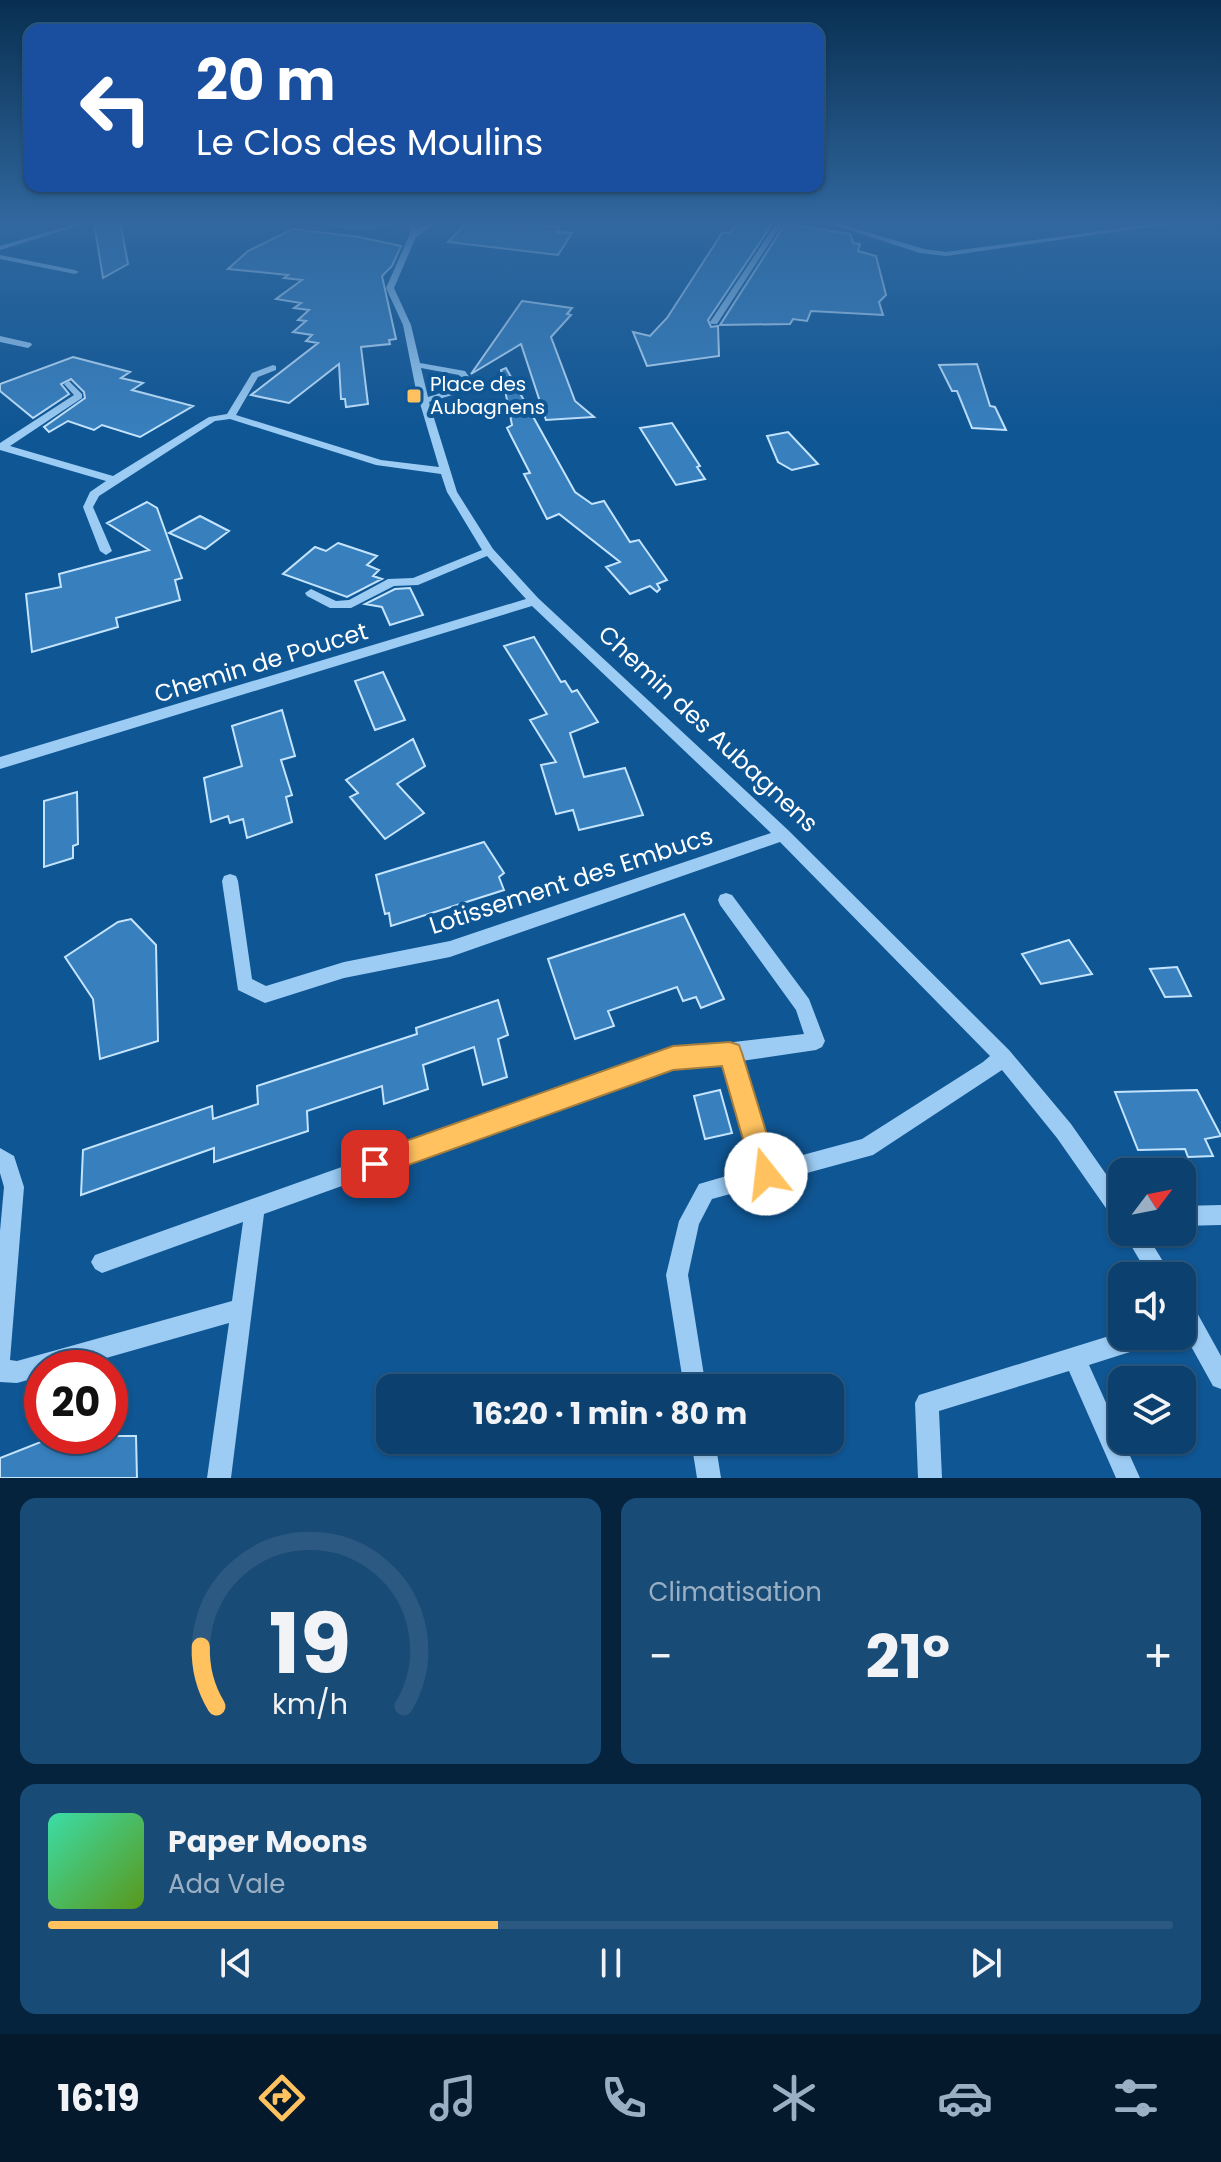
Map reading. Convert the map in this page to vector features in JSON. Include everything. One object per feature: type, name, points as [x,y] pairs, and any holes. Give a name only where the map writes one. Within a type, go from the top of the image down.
[{"type":"street","name":"Chemin des Aubagnens","points":[[391,291],[407,325],[444,471],[452,492],[489,551],[534,601],[783,835],[1003,1056],[1064,1131],[1108,1194]]},
{"type":"street","points":[[714,322],[734,291]]},
{"type":"street","points":[[0,339],[28,345]]},
{"type":"street","points":[[417,365],[462,373],[468,382],[456,391],[424,401]]},
{"type":"street","points":[[230,416],[255,375],[273,368]]},
{"type":"street","points":[[1,446],[79,396],[69,384]]},
{"type":"street","points":[[106,551],[88,507],[94,494],[212,419],[230,416],[380,463],[444,471]]},
{"type":"street","points":[[1,446],[114,480]]},
{"type":"street","points":[[311,593],[334,605],[351,604],[392,582],[414,582],[489,551]]},
{"type":"street","name":"Chemin de Poucet","points":[[0,763],[534,601]]},
{"type":"street","name":"Lotissement des Embucs","points":[[230,881],[244,984],[265,995],[344,970],[450,949],[783,835]]},
{"type":"street","points":[[102,1262],[673,1058],[816,1041],[803,1005],[726,900]]},
{"type":"street","points":[[730,1053],[766,1174]]},
{"type":"street","points":[[693,1374],[677,1275],[689,1221],[706,1191],[866,1148],[990,1069],[1003,1056]]},
{"type":"street","points":[[0,1158],[7,1163],[14,1187],[0,1357]]},
{"type":"street","points":[[219,1478],[255,1207]]},
{"type":"street","points":[[1196,1216],[1221,1215]]},
{"type":"street","points":[[0,1371],[17,1372],[241,1309]]},
{"type":"street","points":[[1196,1336],[1221,1378]]},
{"type":"street","points":[[930,1478],[927,1403],[1108,1348]]},
{"type":"street","points":[[1075,1359],[1128,1478]]},
{"type":"street","points":[[705,1454],[709,1478]]},
{"type":"building","points":[[287,291],[385,291],[396,339],[389,340],[390,344],[361,347],[368,404],[346,407],[345,399],[341,399],[339,364],[289,403],[251,395],[318,343],[306,341],[312,335],[293,332],[306,321],[298,320],[309,310],[294,308],[301,303],[276,299]]},
{"type":"building","points":[[684,291],[727,291],[708,320],[711,327],[718,326],[719,356],[647,366],[633,332],[650,336],[667,318]]},
{"type":"building","points":[[742,291],[885,291],[886,295],[879,302],[883,315],[811,311],[807,321],[793,319],[790,324],[720,325]]},
{"type":"building","points":[[522,301],[572,308],[567,314],[571,315],[551,337],[575,401],[594,417],[546,420],[521,344],[471,374]]},
{"type":"building","points":[[73,357],[130,372],[121,378],[143,383],[132,390],[193,406],[140,437],[102,425],[94,430],[68,421],[49,432],[44,427],[85,398],[84,392],[71,379],[61,384],[69,394],[33,418],[0,391],[0,384]]},
{"type":"building","points":[[977,364],[990,406],[995,407],[1006,430],[972,428],[957,391],[952,391],[939,365]]},
{"type":"building","points":[[506,368],[575,492],[592,504],[604,501],[630,542],[639,540],[667,580],[657,584],[660,589],[657,592],[650,586],[630,594],[606,567],[620,562],[559,514],[547,519],[524,474],[530,473],[507,428],[512,425],[501,370]]},
{"type":"building","points":[[672,423],[705,479],[676,485],[640,428]]},
{"type":"building","points":[[788,432],[818,464],[792,470],[778,462],[767,436]]},
{"type":"building","points":[[147,502],[157,508],[182,578],[175,580],[180,600],[116,618],[118,627],[32,652],[26,594],[61,587],[59,574],[149,550],[107,523]]},
{"type":"building","points":[[200,516],[229,531],[205,549],[169,533]]},
{"type":"building","points":[[338,543],[377,556],[367,565],[379,570],[373,576],[382,579],[347,597],[283,574],[315,547],[326,551]]},
{"type":"building","points":[[410,588],[423,615],[390,625],[382,607],[365,604],[395,589]]},
{"type":"building","points":[[534,637],[561,682],[565,681],[572,692],[577,690],[598,722],[570,733],[584,777],[625,768],[643,815],[579,830],[573,810],[556,814],[541,765],[556,762],[530,720],[547,714],[504,646]]},
{"type":"building","points":[[383,672],[405,720],[375,730],[355,681]]},
{"type":"building","points":[[282,710],[295,756],[281,760],[292,795],[286,797],[292,822],[247,838],[243,819],[230,823],[228,816],[211,822],[204,778],[242,766],[232,726]]},
{"type":"building","points":[[413,739],[425,766],[397,784],[424,813],[385,839],[350,797],[358,793],[346,780]]},
{"type":"building","points":[[77,792],[78,844],[73,846],[73,858],[44,867],[44,801]]},
{"type":"building","points":[[484,842],[504,873],[499,877],[504,890],[391,926],[376,875]]},
{"type":"building","points":[[684,914],[724,999],[701,1008],[696,997],[683,1001],[677,987],[608,1011],[614,1026],[575,1039],[548,959]]},
{"type":"building","points":[[131,919],[156,945],[158,1041],[100,1059],[93,999],[65,957],[118,922]]},
{"type":"building","points":[[1069,940],[1092,974],[1041,984],[1022,954]]},
{"type":"building","points":[[1177,967],[1191,996],[1165,997],[1150,969]]},
{"type":"building","points":[[498,1000],[508,1035],[498,1039],[507,1077],[483,1085],[474,1047],[423,1065],[428,1089],[384,1104],[382,1086],[307,1111],[308,1131],[214,1162],[214,1148],[81,1195],[83,1150],[212,1106],[213,1119],[258,1104],[257,1086],[417,1034],[416,1028]]},
{"type":"building","points":[[720,1090],[732,1133],[705,1139],[694,1096]]},
{"type":"building","points":[[1197,1090],[1221,1136],[1205,1139],[1213,1156],[1188,1157],[1185,1149],[1138,1150],[1115,1092]]},
{"type":"building","points":[[128,1436],[136,1436],[137,1478],[0,1478],[0,1458],[24,1449],[24,1454],[128,1454]]},
{"type":"place","name":"Place des Aubagnens","points":[[414,396]]},
{"type":"route","points":[[375,1164],[673,1058],[730,1053],[766,1174]]}]
